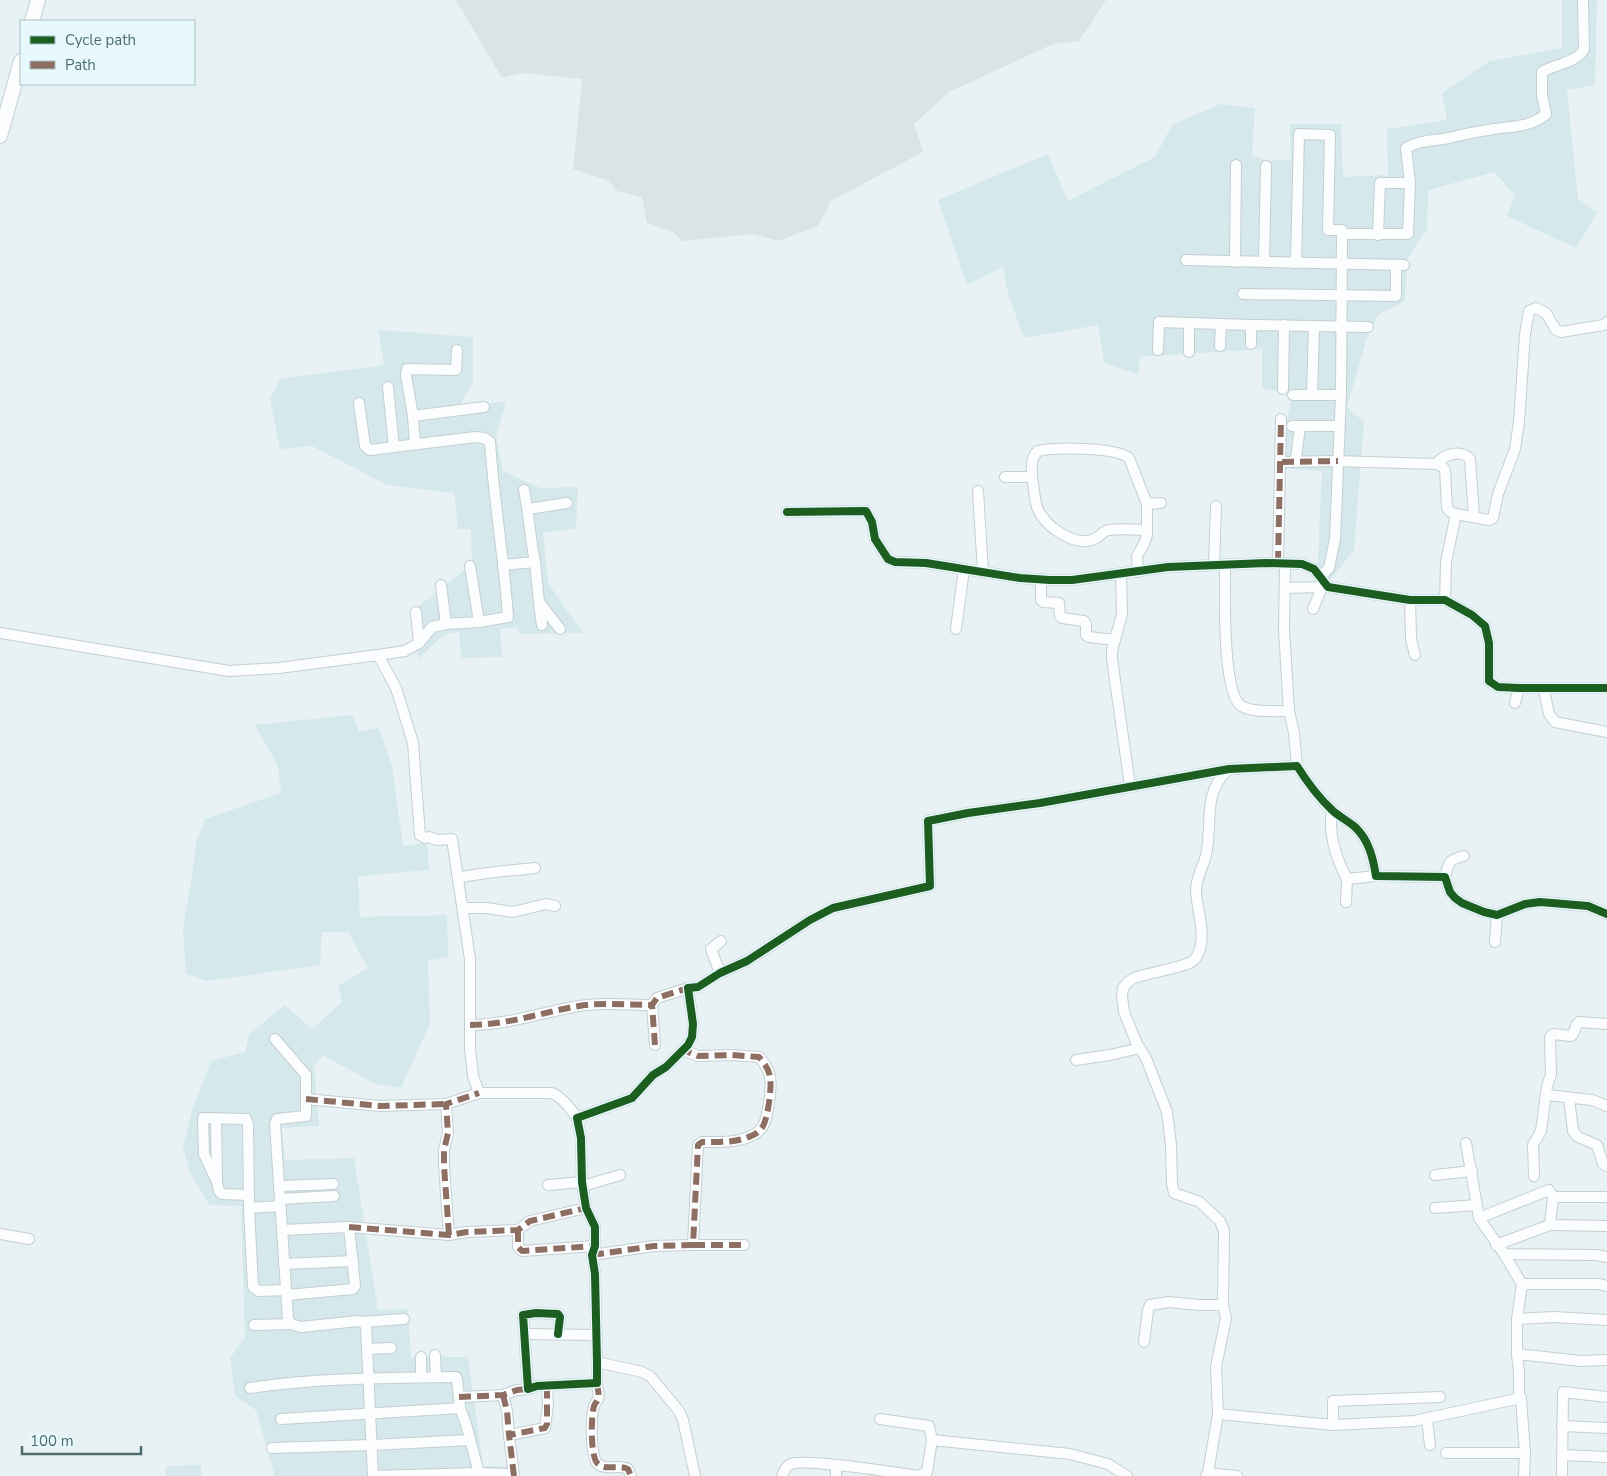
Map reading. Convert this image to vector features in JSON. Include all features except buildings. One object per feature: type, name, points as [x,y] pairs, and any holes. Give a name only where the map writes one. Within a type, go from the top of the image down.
[{"type":"street","points":[[32,20],[38,0]]},
{"type":"street","points":[[1342,235],[1405,235],[1409,233],[1410,182],[1406,148],[1412,144],[1489,129],[1527,124],[1540,120],[1546,114],[1542,95],[1542,72],[1550,66],[1573,60],[1580,56],[1584,49],[1583,0]]},
{"type":"street","points":[[0,136],[20,65]]},
{"type":"street","points":[[1296,263],[1299,134],[1330,135],[1328,230],[1342,230],[1341,395],[1335,539],[1323,584],[1313,609]]},
{"type":"street","points":[[1234,262],[1236,165]]},
{"type":"street","points":[[1264,262],[1266,166]]},
{"type":"street","points":[[1378,235],[1380,183],[1410,182]]},
{"type":"street","points":[[1186,260],[1400,265],[1396,296],[1243,294]]},
{"type":"street","points":[[1282,462],[1338,461],[1436,464],[1442,466],[1445,470],[1447,508],[1452,513],[1489,520],[1494,516],[1498,494],[1515,448],[1519,422],[1525,334],[1529,311],[1536,308],[1546,313],[1556,330],[1561,332],[1604,325],[1607,322]]},
{"type":"street","points":[[1158,350],[1159,322],[1368,327]]},
{"type":"street","points":[[1189,323],[1189,352]]},
{"type":"street","points":[[1220,346],[1221,324]]},
{"type":"street","points":[[1250,344],[1251,325]]},
{"type":"street","points":[[1283,389],[1284,325]]},
{"type":"street","points":[[1312,395],[1314,326]]},
{"type":"street","points":[[415,443],[406,375],[407,369],[456,370],[457,350]]},
{"type":"street","points":[[388,387],[394,447]]},
{"type":"street","points":[[1293,395],[1341,395]]},
{"type":"street","points":[[0,633],[229,672],[279,668],[405,651],[419,644],[432,627],[508,617],[492,482],[490,442],[484,438],[475,437],[370,450],[365,446],[359,403]]},
{"type":"street","points":[[412,416],[484,407]]},
{"type":"street","points":[[1281,419],[1282,462],[1278,536],[1285,588],[1284,631],[1289,711],[1294,733],[1297,766],[1307,782],[1332,810],[1356,828],[1364,839],[1372,854],[1376,876]]},
{"type":"street","points":[[1296,459],[1296,426],[1339,426]]},
{"type":"street","points":[[1138,572],[1137,556],[1146,539],[1147,530],[1147,504],[1129,458],[1124,454],[1116,452],[1087,450],[1038,451],[1034,455],[1031,465],[1037,508],[1045,520],[1059,534],[1075,539],[1093,540],[1105,530],[1147,530]]},
{"type":"street","points":[[1436,464],[1444,456],[1450,454],[1463,455],[1470,459],[1474,517]]},
{"type":"street","points":[[1005,476],[1032,477]]},
{"type":"street","points":[[524,490],[542,625]]},
{"type":"street","points":[[978,491],[983,572]]},
{"type":"street","points":[[528,509],[567,503]]},
{"type":"street","points":[[1147,504],[1161,503]]},
{"type":"street","points":[[1216,506],[1226,652],[1232,694],[1240,705],[1248,710],[1289,711]]},
{"type":"street","points":[[787,512],[866,510],[872,522],[875,539],[888,559],[898,563],[926,563],[1041,579],[1072,580],[1168,567],[1282,563],[1309,566],[1323,584]]},
{"type":"street","points":[[1445,600],[1446,562],[1456,514]]},
{"type":"street","points":[[503,565],[534,562]]},
{"type":"street","points":[[470,566],[480,622]]},
{"type":"street","points":[[956,629],[964,569]]},
{"type":"street","points":[[1121,574],[1122,614],[1112,659],[1130,786]]},
{"type":"street","points":[[1041,579],[1041,600],[1043,602],[1059,603],[1060,616],[1062,618],[1084,621],[1086,624],[1086,635],[1089,637],[1115,640]]},
{"type":"street","points":[[442,584],[446,624]]},
{"type":"street","points":[[1285,588],[1323,584],[1410,600],[1445,600],[1479,619],[1485,626],[1489,642],[1489,681],[1498,687],[1544,690],[1607,688]]},
{"type":"street","points":[[1410,600],[1411,639],[1415,656]]},
{"type":"street","points":[[539,602],[560,629]]},
{"type":"street","points":[[416,612],[419,644]]},
{"type":"street","points":[[378,655],[396,688],[413,743],[420,835],[437,840],[452,839],[470,959],[470,1048],[473,1076],[479,1093]]},
{"type":"street","points":[[1515,703],[1519,688]]},
{"type":"street","points":[[1544,690],[1548,714],[1555,722],[1607,732]]},
{"type":"street","points":[[655,1045],[652,1005],[657,998],[688,988],[698,988],[720,974],[747,961],[810,920],[833,908],[930,886],[928,821],[968,812],[1040,803],[1229,769],[1297,766]]},
{"type":"street","points":[[1229,769],[1215,784],[1212,794],[1206,855],[1197,881],[1196,890],[1201,941],[1198,953],[1192,962],[1136,977],[1123,988],[1122,997],[1124,1012],[1146,1058],[1167,1112],[1174,1193],[1200,1202],[1220,1221],[1224,1232],[1224,1305],[1226,1318],[1216,1367],[1218,1414],[1207,1475],[1237,1476]]},
{"type":"street","points":[[1332,810],[1330,821],[1332,839],[1338,861],[1347,879],[1346,902]]},
{"type":"street","points":[[1464,856],[1452,859],[1449,862],[1445,878],[1450,892],[1462,903],[1474,909],[1497,915],[1525,904],[1540,902],[1588,906],[1607,914]]},
{"type":"street","points":[[458,878],[482,873],[535,868]]},
{"type":"street","points":[[1347,879],[1376,876],[1445,878]]},
{"type":"street","points":[[463,908],[486,908],[513,912],[546,904],[555,906]]},
{"type":"street","points":[[1495,942],[1497,915]]},
{"type":"street","points":[[720,974],[711,950],[721,941]]},
{"type":"street","points":[[577,1118],[632,1098],[653,1075],[666,1067],[683,1050],[692,1036],[692,1008],[688,988]]},
{"type":"street","points":[[470,1025],[491,1025],[598,1004],[652,1005]]},
{"type":"street","points":[[1534,1176],[1533,1145],[1541,1131],[1547,1086],[1551,1075],[1549,1055],[1551,1036],[1571,1036],[1575,1033],[1576,1024],[1579,1022],[1607,1024]]},
{"type":"street","points":[[275,1039],[306,1075],[306,1116],[277,1119],[275,1124],[288,1319],[291,1324]]},
{"type":"street","points":[[1076,1060],[1140,1048]]},
{"type":"street","points":[[683,1050],[698,1056],[732,1055],[759,1057],[766,1065],[770,1077],[769,1098],[764,1125],[759,1132],[736,1141],[702,1142],[698,1145],[693,1245]]},
{"type":"street","points":[[306,1099],[380,1106],[446,1104],[479,1093],[552,1093],[559,1096],[569,1106],[577,1118],[581,1138],[582,1184],[586,1208],[595,1227],[594,1274],[598,1399],[594,1408],[592,1426],[594,1459],[598,1465],[624,1467],[628,1469],[631,1476]]},
{"type":"street","points":[[1547,1096],[1592,1100],[1607,1106]]},
{"type":"street","points":[[1569,1098],[1573,1132],[1578,1137],[1598,1145],[1603,1164],[1607,1166]]},
{"type":"street","points":[[446,1104],[448,1133],[444,1150],[444,1166],[449,1235]]},
{"type":"street","points":[[249,1194],[222,1194],[219,1191],[217,1182],[204,1154],[203,1118],[244,1118],[247,1120],[253,1287],[259,1291],[286,1293],[352,1290],[355,1286],[349,1227]]},
{"type":"street","points":[[216,1118],[217,1182]]},
{"type":"street","points":[[1466,1142],[1479,1218],[1522,1284],[1517,1319],[1517,1354],[1525,1453],[1524,1476]]},
{"type":"street","points":[[204,1154],[217,1154]]},
{"type":"street","points":[[1435,1175],[1472,1171]]},
{"type":"street","points":[[548,1185],[582,1184],[620,1175]]},
{"type":"street","points":[[279,1186],[333,1184]]},
{"type":"street","points":[[1479,1218],[1549,1190],[1553,1197],[1550,1225]]},
{"type":"street","points":[[249,1208],[280,1202],[334,1196]]},
{"type":"street","points":[[1553,1197],[1607,1197]]},
{"type":"street","points":[[1435,1208],[1477,1206]]},
{"type":"street","points":[[282,1230],[349,1227],[449,1235],[467,1232],[518,1230],[530,1221],[586,1208]]},
{"type":"street","points":[[1496,1245],[1550,1225],[1607,1226]]},
{"type":"street","points":[[518,1230],[518,1247],[522,1251],[594,1251],[654,1246],[744,1245]]},
{"type":"street","points":[[0,1234],[29,1239]]},
{"type":"street","points":[[1504,1254],[1596,1255],[1607,1257]]},
{"type":"street","points":[[284,1264],[353,1261]]},
{"type":"street","points":[[1522,1284],[1598,1284],[1607,1286]]},
{"type":"street","points":[[1144,1342],[1150,1305],[1169,1302],[1224,1305]]},
{"type":"street","points":[[528,1389],[524,1357],[525,1334],[523,1315],[536,1313],[560,1315],[558,1334]]},
{"type":"street","points":[[254,1325],[291,1324],[301,1327],[404,1319]]},
{"type":"street","points":[[1517,1319],[1607,1320]]},
{"type":"street","points":[[363,1322],[366,1326],[368,1349],[367,1379],[373,1476],[478,1473],[501,1473],[508,1476]]},
{"type":"street","points":[[525,1334],[596,1335]]},
{"type":"street","points":[[368,1349],[390,1348]]},
{"type":"street","points":[[1517,1354],[1581,1361],[1607,1360]]},
{"type":"street","points":[[435,1355],[436,1377]]},
{"type":"street","points":[[421,1357],[421,1378]]},
{"type":"street","points":[[598,1362],[642,1372],[655,1380],[663,1394],[679,1411],[683,1420],[695,1476]]},
{"type":"street","points":[[250,1388],[367,1379],[456,1377],[460,1408],[478,1473]]},
{"type":"street","points":[[459,1397],[503,1395],[517,1390],[548,1386],[596,1383]]},
{"type":"street","points":[[509,1434],[545,1428],[548,1386]]},
{"type":"street","points":[[1562,1476],[1563,1392],[1607,1397]]},
{"type":"street","points":[[503,1395],[507,1411],[514,1476]]},
{"type":"street","points":[[1333,1425],[1333,1401],[1440,1397]]},
{"type":"street","points":[[1218,1414],[1333,1425],[1427,1419],[1521,1398]]},
{"type":"street","points":[[281,1419],[460,1408]]},
{"type":"street","points":[[782,1476],[791,1463],[798,1462],[836,1465],[886,1474],[918,1476],[927,1472],[932,1440],[929,1426],[880,1419]]},
{"type":"street","points":[[1427,1419],[1430,1445]]},
{"type":"street","points":[[1562,1426],[1607,1428]]},
{"type":"street","points":[[272,1448],[470,1440]]},
{"type":"street","points":[[932,1440],[1070,1454],[1108,1464],[1127,1476]]},
{"type":"street","points":[[1446,1453],[1525,1453]]},
{"type":"street","points":[[1562,1455],[1607,1457]]},
{"type":"street","points":[[836,1465],[836,1476]]},
{"type":"shaded area","points":[[456,0],[1106,0],[1079,41],[1053,44],[949,92],[914,124],[923,152],[831,201],[818,226],[778,241],[753,234],[682,241],[673,232],[647,223],[642,197],[617,191],[609,181],[573,169],[582,79],[523,73],[502,78]]},
{"type":"shaded area","points":[[1562,0],[1597,0],[1595,85],[1567,90],[1578,199],[1597,213],[1576,248],[1507,216],[1515,195],[1494,172],[1428,190],[1427,229],[1407,260],[1405,301],[1378,315],[1366,341],[1347,407],[1364,422],[1354,550],[1322,590],[1317,580],[1322,471],[1281,468],[1285,429],[1293,393],[1262,389],[1262,349],[1140,357],[1138,375],[1104,362],[1098,325],[1024,338],[1008,294],[1003,267],[967,285],[938,200],[1048,154],[1068,201],[1155,157],[1172,125],[1220,104],[1255,108],[1252,156],[1270,161],[1291,159],[1290,124],[1341,124],[1343,177],[1388,175],[1387,129],[1447,120],[1442,93],[1490,61],[1562,48]]},
{"type":"shaded area","points":[[378,330],[473,337],[473,381],[459,407],[506,401],[496,436],[503,471],[540,488],[578,487],[576,529],[543,532],[548,583],[583,633],[519,634],[519,627],[500,629],[502,657],[462,658],[459,632],[445,634],[418,659],[415,609],[472,564],[471,529],[458,529],[454,493],[387,485],[312,446],[280,449],[270,399],[280,379],[384,365]]},
{"type":"shaded area","points":[[352,715],[359,732],[379,728],[392,766],[403,846],[427,843],[429,870],[358,876],[360,917],[447,915],[448,957],[428,961],[430,1023],[401,1088],[375,1084],[323,1055],[314,1066],[319,1126],[282,1128],[285,1160],[354,1158],[378,1310],[408,1309],[411,1357],[468,1357],[483,1466],[514,1467],[515,1476],[275,1476],[256,1410],[235,1396],[230,1358],[245,1337],[241,1206],[210,1205],[190,1173],[183,1147],[191,1114],[211,1061],[245,1052],[249,1034],[285,1005],[312,1029],[342,1002],[338,986],[368,968],[348,932],[322,932],[320,965],[207,981],[186,974],[183,928],[196,843],[205,819],[281,793],[278,766],[255,725]]},
{"type":"shaded area","points":[[201,1465],[201,1476],[166,1476],[166,1466]]},
{"type":"marked path","points":[[1278,563],[1281,419]]},
{"type":"marked path","points":[[1282,462],[1338,461]]},
{"type":"marked path","points":[[655,1045],[652,1005],[657,998],[688,988]]},
{"type":"marked path","points":[[470,1025],[511,1021],[588,1005],[652,1005]]},
{"type":"marked path","points":[[592,1255],[654,1246],[693,1245],[698,1145],[702,1142],[727,1142],[745,1138],[756,1133],[765,1122],[770,1095],[770,1082],[767,1069],[759,1057],[732,1055],[698,1056],[683,1050]]},
{"type":"marked path","points":[[449,1235],[444,1166],[444,1150],[448,1133],[446,1104],[479,1093]]},
{"type":"marked path","points":[[306,1099],[380,1106],[446,1104]]},
{"type":"marked path","points":[[349,1227],[449,1235],[467,1232],[518,1230],[530,1221],[586,1208]]},
{"type":"marked path","points":[[518,1230],[518,1247],[522,1251],[595,1246]]},
{"type":"marked path","points":[[693,1245],[744,1245]]},
{"type":"marked path","points":[[597,1383],[599,1397],[594,1406],[592,1427],[592,1445],[595,1460],[601,1466],[628,1469],[631,1476]]},
{"type":"marked path","points":[[514,1476],[509,1435],[545,1428],[547,1424],[547,1386],[542,1386]]},
{"type":"marked path","points":[[459,1397],[503,1395],[517,1390],[528,1389]]},
{"type":"marked path","points":[[503,1395],[507,1411],[509,1435]]},
{"type":"cycle path","points":[[787,512],[866,511],[872,522],[875,539],[888,559],[895,562],[926,563],[1020,578],[1072,580],[1168,567],[1266,563],[1302,564],[1314,569],[1328,587],[1410,600],[1445,600],[1472,615],[1485,626],[1489,643],[1489,681],[1498,687],[1607,688]]},
{"type":"cycle path","points":[[558,1334],[560,1317],[558,1314],[536,1313],[523,1315],[528,1389],[537,1386],[597,1383],[595,1274],[592,1255],[595,1246],[595,1227],[586,1208],[582,1182],[581,1138],[577,1118],[632,1098],[653,1075],[666,1067],[688,1045],[692,1037],[693,1024],[688,988],[698,987],[720,973],[747,961],[810,920],[833,908],[930,886],[928,821],[1229,769],[1297,766],[1323,801],[1360,832],[1372,856],[1376,876],[1445,877],[1450,892],[1455,898],[1484,912],[1497,915],[1525,904],[1540,902],[1588,906],[1607,914]]}]
